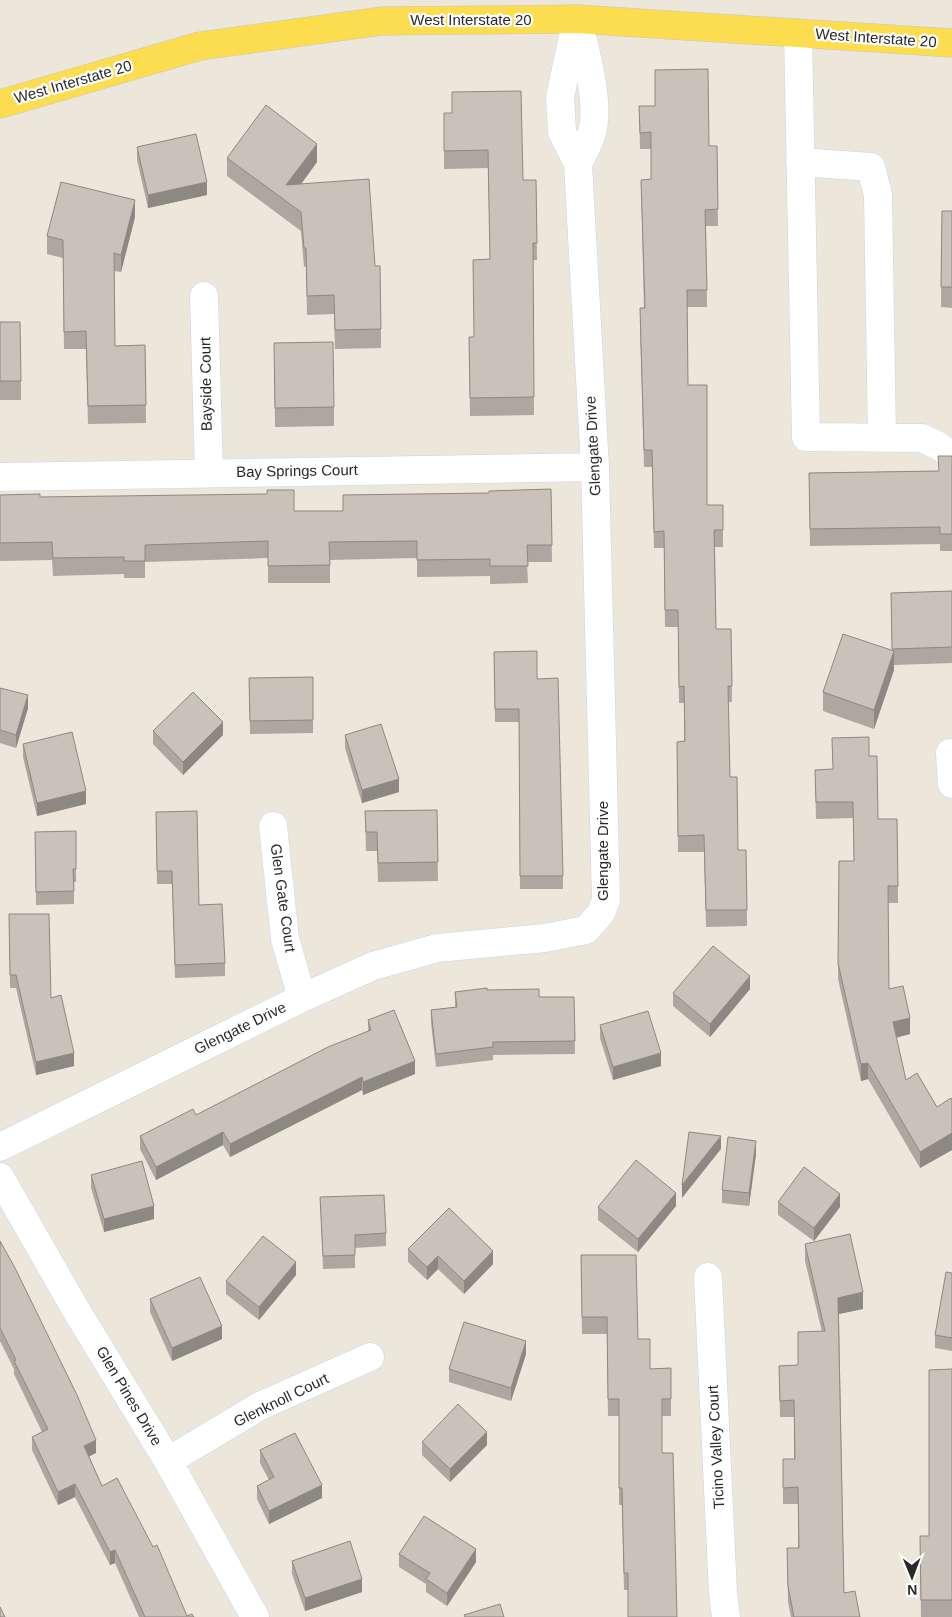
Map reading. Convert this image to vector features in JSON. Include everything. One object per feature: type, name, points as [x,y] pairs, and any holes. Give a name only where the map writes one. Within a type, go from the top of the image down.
[{"type":"main road","name":"West Interstate 20","points":[[0,104],[200,46],[382,21],[577,19],[952,43]]},
{"type":"street","name":"Glengate Drive","points":[[577,19],[591,75],[592,97],[592,132],[578,164]]},
{"type":"street","name":"Glengate Drive","points":[[0,1147],[302,998],[373,966],[437,948],[545,938],[586,930],[601,913],[606,900],[595,467],[578,164],[562,132],[560,97],[577,19]]},
{"type":"street","points":[[798,33],[806,437],[922,438],[952,456]]},
{"type":"street","points":[[560,97],[592,97]]},
{"type":"street","points":[[800,162],[871,167],[878,195],[882,438]]},
{"type":"street","name":"Bayside Court","points":[[204,296],[209,472]]},
{"type":"street","name":"Bay Springs Court","points":[[0,476],[595,467]]},
{"type":"street","points":[[950,753],[952,784]]},
{"type":"street","name":"Glen Gate Court","points":[[273,826],[286,939],[302,998]]},
{"type":"street","name":"Glen Pines Drive","points":[[0,1177],[76,1310],[168,1461],[255,1617]]},
{"type":"street","name":"Ticino Valley Court","points":[[708,1277],[723,1593],[726,1617]]},
{"type":"street","name":"Glenknoll Court","points":[[168,1461],[260,1406],[370,1358]]},
{"type":"building","points":[[708,69],[709,146],[717,146],[718,209],[705,210],[707,290],[687,290],[688,385],[707,385],[707,505],[723,505],[723,530],[714,530],[716,629],[731,629],[732,686],[728,686],[730,777],[737,777],[738,850],[746,850],[747,910],[706,910],[704,835],[678,836],[677,742],[685,741],[684,686],[679,687],[678,610],[665,610],[664,531],[654,532],[652,450],[644,450],[640,308],[645,308],[641,180],[651,179],[651,132],[640,133],[639,106],[655,106],[655,70]]},
{"type":"building","points":[[521,91],[523,180],[536,180],[537,243],[533,243],[534,397],[470,398],[469,337],[474,337],[473,260],[490,259],[488,150],[444,151],[444,113],[452,113],[452,92]]},
{"type":"building","points":[[266,105],[317,144],[286,185],[369,179],[375,266],[380,266],[381,329],[335,330],[334,295],[307,296],[306,248],[304,248],[301,212],[227,158]]},
{"type":"building","points":[[196,134],[207,182],[148,195],[137,147]]},
{"type":"building","points":[[61,182],[135,200],[121,255],[114,253],[115,346],[145,345],[146,405],[88,406],[86,331],[64,332],[63,240],[47,236]]},
{"type":"building","points":[[942,211],[952,211],[952,287],[941,287]]},
{"type":"building","points":[[0,322],[20,322],[21,381],[0,381]]},
{"type":"building","points":[[333,342],[334,407],[275,408],[274,343]]},
{"type":"building","points":[[938,456],[952,456],[952,534],[940,534],[940,527],[810,529],[809,473],[939,471]]},
{"type":"building","points":[[551,489],[552,545],[527,545],[528,566],[490,566],[490,559],[417,560],[417,541],[329,542],[330,565],[268,566],[268,541],[145,545],[145,561],[124,561],[124,557],[53,558],[52,542],[0,543],[0,495],[40,494],[40,497],[267,494],[267,490],[294,490],[294,511],[343,511],[343,495],[489,493],[489,491]]},
{"type":"building","points":[[952,591],[952,647],[892,649],[891,593]]},
{"type":"building","points":[[843,634],[894,651],[874,710],[823,692]]},
{"type":"building","points":[[537,651],[537,679],[558,678],[563,876],[520,876],[519,709],[495,709],[494,652]]},
{"type":"building","points":[[313,677],[313,720],[250,721],[249,678]]},
{"type":"building","points":[[0,688],[28,695],[16,735],[0,730]]},
{"type":"building","points":[[193,692],[223,722],[183,762],[153,731]]},
{"type":"building","points":[[381,724],[399,779],[362,790],[345,735]]},
{"type":"building","points":[[72,732],[86,791],[37,803],[23,744]]},
{"type":"building","points":[[869,737],[869,756],[877,756],[878,819],[897,819],[898,886],[888,886],[889,989],[903,986],[910,1018],[893,1022],[906,1080],[917,1073],[937,1107],[952,1099],[952,1133],[920,1152],[868,1063],[861,1064],[838,963],[839,861],[854,861],[853,802],[816,802],[815,770],[833,769],[832,738]]},
{"type":"building","points":[[437,810],[438,862],[378,863],[377,832],[366,832],[365,811]]},
{"type":"building","points":[[197,811],[199,905],[222,904],[225,963],[175,965],[172,871],[157,871],[156,812]]},
{"type":"building","points":[[76,831],[76,869],[73,869],[74,891],[36,892],[35,832]]},
{"type":"building","points":[[9,914],[49,914],[51,998],[61,995],[74,1053],[36,1062],[16,975],[10,975]]},
{"type":"building","points":[[713,946],[750,976],[710,1024],[673,993]]},
{"type":"building","points":[[487,988],[487,990],[539,989],[539,997],[574,997],[575,1041],[493,1042],[493,1047],[436,1054],[431,1010],[457,1007],[455,992]]},
{"type":"building","points":[[394,1010],[415,1061],[363,1082],[362,1077],[230,1144],[223,1132],[156,1167],[140,1136],[193,1109],[196,1115],[328,1047],[371,1030],[368,1020]]},
{"type":"building","points":[[648,1011],[661,1053],[613,1067],[600,1025]]},
{"type":"building","points":[[689,1132],[721,1136],[682,1185]]},
{"type":"building","points":[[728,1137],[756,1141],[749,1193],[722,1190]]},
{"type":"building","points":[[636,1160],[676,1193],[638,1239],[598,1207]]},
{"type":"building","points":[[142,1161],[154,1206],[104,1219],[91,1175]]},
{"type":"building","points":[[804,1167],[840,1194],[814,1228],[778,1202]]},
{"type":"building","points":[[384,1195],[386,1233],[355,1235],[355,1255],[323,1256],[320,1197]]},
{"type":"building","points":[[449,1208],[493,1251],[464,1281],[438,1256],[427,1267],[408,1249]]},
{"type":"building","points":[[850,1234],[863,1292],[838,1298],[844,1593],[855,1591],[860,1617],[794,1617],[788,1586],[787,1548],[799,1548],[798,1487],[783,1488],[783,1459],[795,1459],[794,1400],[780,1401],[779,1366],[798,1365],[798,1332],[825,1331],[805,1244]]},
{"type":"building","points":[[263,1236],[296,1262],[259,1307],[226,1281]]},
{"type":"building","points":[[0,1241],[77,1395],[96,1440],[84,1446],[102,1486],[117,1478],[153,1547],[157,1545],[187,1616],[192,1614],[194,1617],[145,1617],[115,1550],[110,1552],[75,1484],[58,1492],[32,1437],[48,1429],[14,1361],[16,1360],[0,1328]]},
{"type":"building","points":[[581,1255],[636,1255],[638,1339],[650,1339],[650,1369],[671,1368],[671,1399],[662,1399],[662,1453],[673,1453],[677,1617],[628,1617],[628,1573],[624,1573],[622,1488],[619,1488],[619,1399],[608,1399],[607,1317],[582,1317]]},
{"type":"building","points":[[946,1272],[952,1273],[952,1338],[935,1335]]},
{"type":"building","points":[[200,1277],[222,1326],[172,1348],[150,1299]]},
{"type":"building","points":[[464,1322],[526,1341],[511,1388],[449,1369]]},
{"type":"building","points":[[952,1369],[952,1600],[921,1600],[920,1536],[929,1536],[929,1370]]},
{"type":"building","points":[[458,1404],[487,1432],[450,1469],[422,1442]]},
{"type":"building","points":[[295,1433],[322,1485],[269,1511],[257,1486],[274,1477],[260,1450]]},
{"type":"building","points":[[424,1516],[476,1549],[447,1593],[426,1579],[430,1573],[399,1554]]},
{"type":"building","points":[[350,1541],[362,1579],[305,1598],[292,1561]]},
{"type":"building","points":[[500,1604],[504,1617],[465,1617],[464,1615]]},
{"type":"building","points":[[0,1607],[5,1617],[0,1617]]}]
